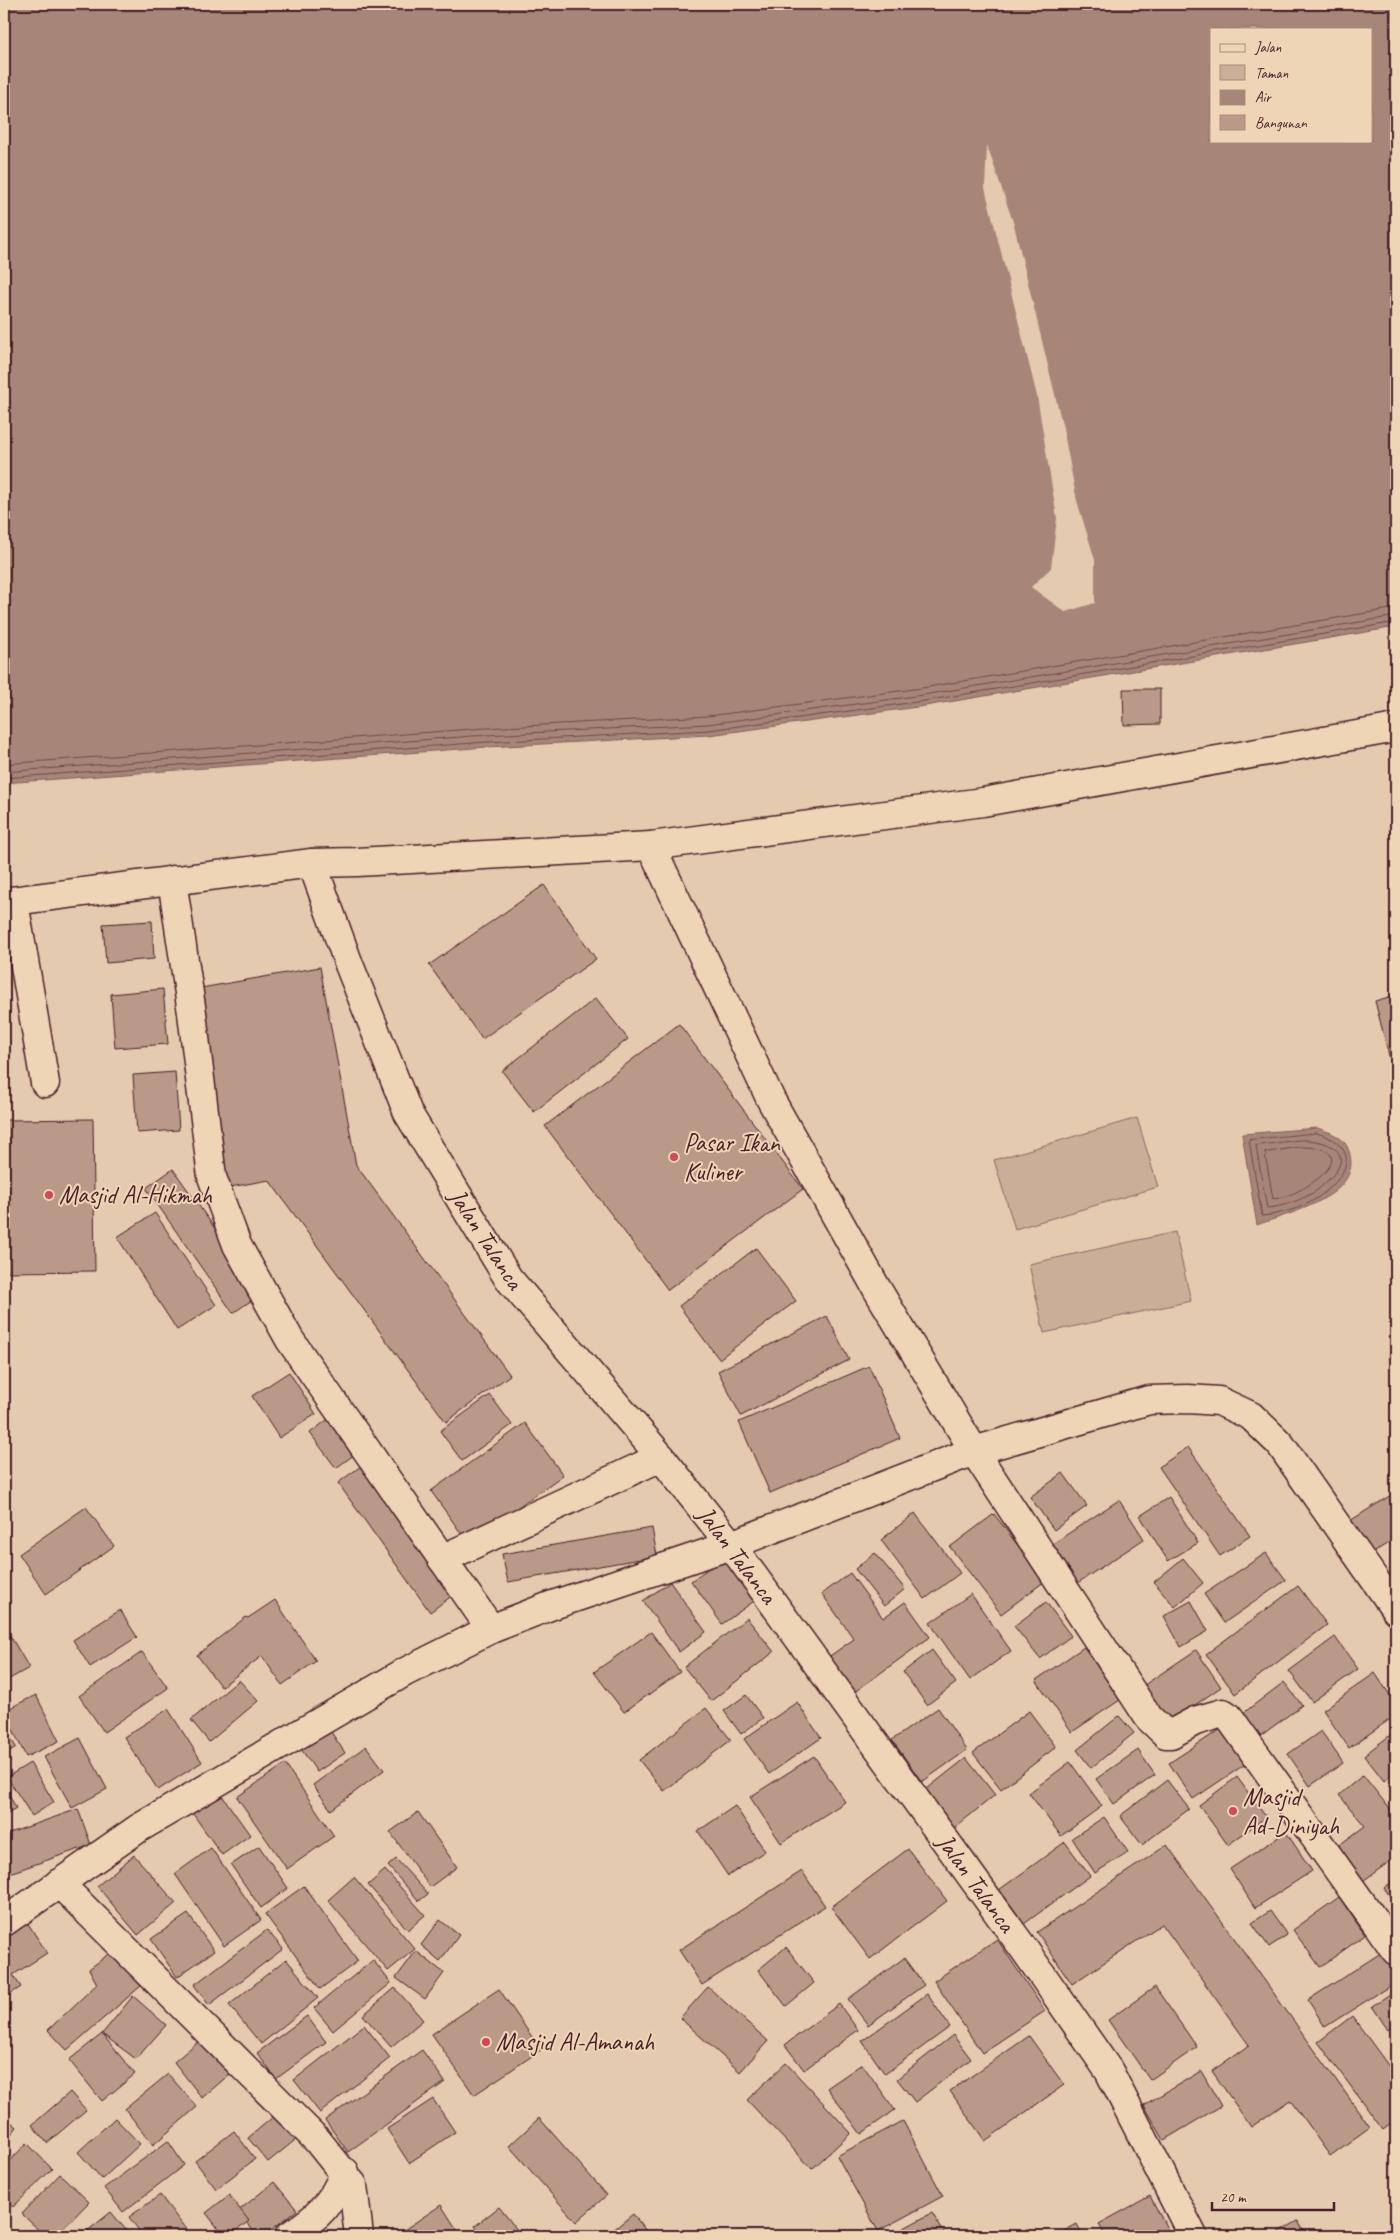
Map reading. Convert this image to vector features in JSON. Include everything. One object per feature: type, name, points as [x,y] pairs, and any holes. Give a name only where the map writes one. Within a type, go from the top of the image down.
[{"type":"street","points":[[45,1083],[9,902],[312,863],[651,846],[982,802],[1396,728]]},
{"type":"street","points":[[651,846],[771,1100],[877,1288],[974,1451],[1149,1718],[1166,1734],[1172,1734],[1212,1715],[1223,1713],[1229,1717],[1396,1951]]},
{"type":"street","name":"Jalan Talanca","points":[[312,863],[348,962],[408,1113],[508,1278],[661,1457],[732,1545],[1024,1949],[1109,2071],[1193,2236]]},
{"type":"street","points":[[172,880],[192,1013],[212,1177],[237,1245],[290,1340],[492,1629]]},
{"type":"street","points":[[4,1922],[139,1828],[404,1672],[492,1629],[550,1606],[732,1545],[974,1451],[1149,1400],[1188,1399],[1219,1401],[1251,1416],[1280,1444],[1396,1610]]},
{"type":"street","points":[[442,1559],[661,1457]]},
{"type":"street","points":[[59,1883],[317,2140],[353,2185],[359,2236]]},
{"type":"street","points":[[289,2236],[312,2221],[335,2195],[344,2172]]},
{"type":"green space","points":[[1137,1118],[1158,1187],[1015,1229],[994,1160]]},
{"type":"green space","points":[[1175,1232],[1191,1301],[1044,1333],[1029,1264]]},
{"type":"water","points":[[4,4],[1396,4],[1396,627],[925,706],[709,735],[487,747],[4,783]]},
{"type":"water","points":[[1317,1128],[1338,1137],[1346,1144],[1350,1155],[1350,1170],[1344,1183],[1318,1202],[1257,1225],[1242,1134]]},
{"type":"pier","points":[[987,145],[1014,225],[1063,428],[1077,501],[1095,560],[1095,603],[1065,612],[1031,587],[1051,568],[1057,518],[1037,396],[985,188]]},
{"type":"building","points":[[1123,689],[1160,689],[1160,724],[1124,725]]},
{"type":"building","points":[[544,885],[596,959],[482,1039],[429,965]]},
{"type":"building","points":[[152,921],[154,959],[106,963],[103,924]]},
{"type":"building","points":[[320,967],[356,1165],[510,1375],[446,1422],[269,1180],[225,1188],[190,990]]},
{"type":"building","points":[[163,989],[168,1044],[115,1048],[111,994]]},
{"type":"building","points":[[1396,995],[1396,1083],[1375,1001]]},
{"type":"building","points":[[596,998],[628,1039],[534,1112],[502,1071]]},
{"type":"building","name":"Pasar Ikan Kuliner","points":[[679,1024],[803,1189],[668,1290],[545,1126]]},
{"type":"building","points":[[175,1072],[179,1130],[137,1133],[133,1075]]},
{"type":"building","name":"Masjid Al-Hikmah","points":[[93,1119],[95,1271],[4,1272],[4,1120]]},
{"type":"building","points":[[173,1169],[261,1294],[233,1313],[146,1188]]},
{"type":"building","points":[[155,1213],[216,1305],[177,1330],[117,1237]]},
{"type":"building","points":[[756,1248],[796,1301],[719,1359],[679,1306]]},
{"type":"building","points":[[827,1316],[849,1360],[741,1416],[718,1371]]},
{"type":"building","points":[[869,1366],[900,1438],[770,1493],[739,1422]]},
{"type":"building","points":[[289,1372],[316,1414],[279,1438],[252,1396]]},
{"type":"building","points":[[490,1395],[512,1425],[462,1461],[440,1431]]},
{"type":"building","points":[[336,1413],[362,1449],[336,1468],[310,1433]]},
{"type":"building","points":[[525,1423],[563,1475],[468,1543],[431,1491]]},
{"type":"building","points":[[1188,1447],[1250,1536],[1220,1556],[1159,1467]]},
{"type":"building","points":[[365,1463],[457,1592],[430,1612],[338,1483]]},
{"type":"building","points":[[1063,1473],[1087,1506],[1054,1530],[1030,1497]]},
{"type":"building","points":[[1396,1492],[1396,1538],[1366,1557],[1345,1524]]},
{"type":"building","points":[[1169,1497],[1198,1543],[1168,1561],[1140,1516]]},
{"type":"building","points":[[1119,1500],[1144,1539],[1070,1588],[1045,1549]]},
{"type":"building","points":[[86,1507],[114,1546],[46,1594],[19,1554]]},
{"type":"building","points":[[915,1513],[960,1573],[925,1599],[881,1540]]},
{"type":"building","points":[[994,1514],[1045,1581],[1001,1614],[950,1547]]},
{"type":"building","points":[[652,1528],[657,1556],[508,1582],[502,1554]]},
{"type":"building","points":[[875,1553],[905,1589],[884,1606],[855,1569]]},
{"type":"building","points":[[1266,1553],[1286,1580],[1224,1623],[1204,1594]]},
{"type":"building","points":[[725,1556],[757,1599],[722,1624],[691,1581]]},
{"type":"building","points":[[1183,1558],[1203,1583],[1175,1607],[1154,1582]]},
{"type":"building","points":[[850,1573],[883,1618],[905,1602],[930,1637],[853,1693],[827,1658],[854,1639],[822,1594]]},
{"type":"building","points":[[670,1582],[706,1632],[679,1652],[643,1601]]},
{"type":"building","points":[[1298,1586],[1327,1625],[1235,1694],[1206,1654]]},
{"type":"building","points":[[971,1594],[1011,1651],[970,1680],[930,1623]]},
{"type":"building","points":[[275,1600],[316,1661],[282,1685],[262,1656],[221,1687],[197,1655],[246,1617],[248,1618]]},
{"type":"building","points":[[1191,1601],[1208,1631],[1181,1647],[1164,1616]]},
{"type":"building","points":[[1046,1602],[1071,1636],[1040,1659],[1014,1626]]},
{"type":"building","points":[[120,1610],[137,1637],[90,1667],[73,1640]]},
{"type":"building","points":[[747,1618],[774,1652],[711,1701],[684,1667]]},
{"type":"building","points":[[4,1625],[29,1668],[4,1682]]},
{"type":"building","points":[[651,1632],[680,1672],[624,1712],[594,1672]]},
{"type":"building","points":[[1335,1637],[1358,1669],[1312,1702],[1289,1671]]},
{"type":"building","points":[[1084,1647],[1120,1700],[1072,1732],[1036,1680]]},
{"type":"building","points":[[932,1650],[956,1683],[927,1705],[903,1672]]},
{"type":"building","points":[[1196,1650],[1221,1687],[1163,1727],[1137,1690]]},
{"type":"building","points":[[142,1652],[168,1688],[104,1732],[79,1696]]},
{"type":"building","points":[[1375,1673],[1396,1704],[1396,1715],[1349,1748],[1323,1710]]},
{"type":"building","points":[[239,1680],[258,1701],[209,1742],[191,1720]]},
{"type":"building","points":[[1284,1682],[1302,1705],[1259,1737],[1242,1714]]},
{"type":"building","points":[[36,1695],[59,1741],[26,1757],[4,1711]]},
{"type":"building","points":[[746,1695],[763,1718],[741,1734],[724,1711]]},
{"type":"building","points":[[797,1702],[821,1738],[769,1774],[744,1739]]},
{"type":"building","points":[[706,1708],[731,1740],[664,1791],[639,1760]]},
{"type":"building","points":[[938,1708],[967,1750],[922,1782],[892,1740]]},
{"type":"building","points":[[168,1709],[202,1762],[158,1790],[124,1737]]},
{"type":"building","points":[[1029,1711],[1056,1747],[1001,1789],[973,1753]]},
{"type":"building","points":[[1119,1716],[1134,1733],[1091,1768],[1077,1750]]},
{"type":"building","points":[[1224,1727],[1247,1763],[1193,1799],[1169,1763]]},
{"type":"building","points":[[4,1728],[16,1747],[4,1755]]},
{"type":"building","points":[[329,1729],[345,1753],[317,1772],[301,1749]]},
{"type":"building","points":[[1321,1731],[1343,1763],[1310,1786],[1288,1754]]},
{"type":"building","points":[[1396,1731],[1396,1771],[1384,1781],[1364,1755]]},
{"type":"building","points":[[80,1738],[107,1789],[72,1808],[44,1757]]},
{"type":"building","points":[[366,1746],[384,1770],[331,1810],[313,1785]]},
{"type":"building","points":[[1138,1750],[1155,1775],[1114,1804],[1096,1779]]},
{"type":"building","points":[[814,1756],[845,1802],[781,1843],[750,1797]]},
{"type":"building","points":[[966,1758],[995,1795],[948,1833],[918,1796]]},
{"type":"building","points":[[1070,1762],[1102,1806],[1061,1836],[1029,1793]]},
{"type":"building","points":[[30,1763],[54,1802],[32,1816],[7,1777]]},
{"type":"building","points":[[285,1764],[334,1836],[287,1869],[237,1797]]},
{"type":"building","points":[[1363,1775],[1393,1813],[1390,1815],[1396,1822],[1396,1857],[1356,1886],[1331,1851],[1365,1826],[1339,1795]]},
{"type":"building","name":"Masjid Ad-Diniyah","points":[[1237,1777],[1266,1817],[1228,1845],[1199,1805]]},
{"type":"building","points":[[1396,1779],[1396,1795],[1388,1785]]},
{"type":"building","points":[[1167,1780],[1189,1809],[1142,1845],[1120,1816]]},
{"type":"building","points":[[4,1785],[16,1808],[4,1815]]},
{"type":"building","points":[[216,1787],[250,1835],[222,1855],[188,1807]]},
{"type":"building","points":[[735,1806],[765,1851],[728,1876],[698,1831]]},
{"type":"building","points":[[78,1809],[91,1845],[4,1875],[4,1835]]},
{"type":"building","points":[[418,1812],[457,1867],[430,1887],[390,1832]]},
{"type":"building","points":[[1104,1817],[1128,1852],[1095,1873],[1072,1838]]},
{"type":"building","points":[[1286,1832],[1312,1871],[1255,1908],[1230,1869]]},
{"type":"building","points":[[1065,1842],[1090,1876],[1017,1929],[992,1895]]},
{"type":"building","points":[[1167,1845],[1370,2127],[1330,2156],[1290,2100],[1251,2127],[1212,2071],[1249,2045],[1162,1924],[1072,1984],[1037,1932]]},
{"type":"building","points":[[259,1846],[288,1888],[261,1908],[231,1865]]},
{"type":"building","points":[[211,1848],[261,1920],[224,1946],[175,1874]]},
{"type":"building","points":[[908,1849],[947,1901],[870,1959],[831,1907]]},
{"type":"building","points":[[134,1855],[176,1903],[138,1935],[97,1886]]},
{"type":"building","points":[[396,1859],[428,1894],[419,1901],[388,1866]]},
{"type":"building","points":[[385,1870],[425,1915],[408,1930],[368,1885]]},
{"type":"building","points":[[802,1871],[825,1906],[702,1985],[679,1950]]},
{"type":"building","points":[[354,1877],[415,1949],[388,1971],[328,1900]]},
{"type":"building","points":[[1396,1879],[1396,1904],[1384,1888]]},
{"type":"building","points":[[304,1886],[358,1961],[320,1989],[265,1914]]},
{"type":"building","points":[[1339,1897],[1365,1935],[1320,1967],[1293,1930]]},
{"type":"building","points":[[1270,1911],[1287,1935],[1269,1947],[1252,1923]]},
{"type":"building","points":[[188,1914],[214,1951],[177,1977],[151,1939]]},
{"type":"building","points":[[25,1919],[47,1953],[13,1975],[21,1987],[4,1998],[4,1934]]},
{"type":"building","points":[[440,1920],[459,1935],[440,1961],[421,1945]]},
{"type":"building","points":[[267,1930],[283,1949],[209,2005],[194,1985]]},
{"type":"building","points":[[997,1939],[1045,2011],[982,2053],[934,1981]]},
{"type":"building","points":[[786,1947],[814,1983],[786,2006],[758,1970]]},
{"type":"building","points":[[1387,1949],[1396,1964],[1396,1982],[1325,2027],[1308,2000]]},
{"type":"building","points":[[113,1951],[142,1985],[67,2050],[48,2030],[97,1984],[89,1969]]},
{"type":"building","points":[[416,1951],[444,1973],[425,1999],[396,1978]]},
{"type":"building","points":[[904,1958],[924,1985],[868,2025],[848,1999]]},
{"type":"building","points":[[286,1959],[318,1998],[261,2044],[229,2005]]},
{"type":"building","points":[[373,1960],[391,1983],[333,2031],[314,2008]]},
{"type":"building","points":[[708,1987],[768,2041],[740,2072],[680,2018]]},
{"type":"building","points":[[1155,1987],[1197,2047],[1150,2080],[1108,2020]]},
{"type":"building","points":[[395,1988],[423,2020],[391,2047],[363,2015]]},
{"type":"building","name":"Masjid Al-Amanah","points":[[499,1989],[541,2050],[474,2095],[432,2034]]},
{"type":"building","points":[[1396,1990],[1396,2024],[1388,2030],[1372,2006]]},
{"type":"building","points":[[927,1994],[950,2027],[885,2074],[862,2041]]},
{"type":"building","points":[[133,1996],[166,2025],[136,2059],[102,2034]]},
{"type":"building","points":[[839,2004],[858,2030],[804,2070],[785,2045]]},
{"type":"building","points":[[307,2016],[326,2042],[276,2079],[257,2053]]},
{"type":"building","points":[[1352,2016],[1396,2076],[1396,2120],[1383,2130],[1318,2042]]},
{"type":"building","points":[[364,2025],[390,2058],[320,2113],[294,2080]]},
{"type":"building","points":[[102,2034],[135,2074],[102,2101],[69,2060]]},
{"type":"building","points":[[953,2035],[971,2059],[915,2102],[897,2079]]},
{"type":"building","points":[[1029,2036],[1064,2085],[985,2141],[950,2091]]},
{"type":"building","points":[[201,2039],[231,2073],[202,2098],[174,2062]]},
{"type":"building","points":[[422,2050],[445,2082],[348,2152],[325,2120]]},
{"type":"building","points":[[786,2063],[851,2133],[812,2169],[747,2100]]},
{"type":"building","points":[[862,2064],[895,2110],[861,2134],[827,2088]]},
{"type":"building","points":[[1201,2071],[1221,2106],[1164,2140],[1144,2105]]},
{"type":"building","points":[[168,2074],[197,2107],[153,2145],[125,2109]]},
{"type":"building","points":[[70,2092],[86,2110],[47,2143],[32,2125]]},
{"type":"building","points":[[433,2099],[455,2132],[409,2163],[387,2129]]},
{"type":"building","points":[[279,2112],[299,2137],[268,2162],[248,2138]]},
{"type":"building","points":[[4,2116],[17,2127],[4,2143]]},
{"type":"building","points":[[115,2118],[140,2144],[102,2179],[78,2152]]},
{"type":"building","points":[[539,2118],[607,2195],[576,2222],[509,2146]]},
{"type":"building","points":[[903,2121],[943,2196],[878,2231],[837,2156]]},
{"type":"building","points":[[234,2131],[255,2159],[216,2189],[195,2161]]},
{"type":"building","points":[[168,2141],[184,2165],[123,2212],[104,2188]]},
{"type":"building","points":[[27,2143],[52,2169],[13,2207],[4,2197],[4,2167]]},
{"type":"building","points":[[60,2174],[89,2202],[56,2236],[45,2236],[22,2214]]},
{"type":"building","points":[[274,2182],[297,2210],[263,2236],[258,2236],[237,2212]]},
{"type":"building","points":[[160,2195],[191,2236],[143,2236],[129,2217]]},
{"type":"building","points":[[229,2195],[249,2221],[229,2236],[224,2236],[206,2213]]},
{"type":"building","points":[[1150,2196],[1171,2236],[1105,2236],[1099,2224]]},
{"type":"building","points":[[441,2205],[461,2236],[395,2236]]},
{"type":"building","points":[[499,2207],[522,2236],[482,2236],[475,2226]]},
{"type":"building","points":[[111,2212],[131,2236],[81,2236]]},
{"type":"building","points":[[932,2213],[946,2236],[889,2236]]},
{"type":"building","points":[[633,2214],[650,2236],[606,2236]]},
{"type":"building","points":[[1298,2221],[1306,2236],[1272,2236]]},
{"type":"building","points":[[1077,2224],[1083,2236],[1055,2236]]},
{"type":"place","name":"Pasar Ikan Kuliner","points":[[674,1157]]},
{"type":"place","name":"Masjid Al-Hikmah","points":[[49,1195]]},
{"type":"place","name":"Masjid Ad-Diniyah","points":[[1233,1811]]},
{"type":"place","name":"Masjid Al-Amanah","points":[[486,2042]]}]
